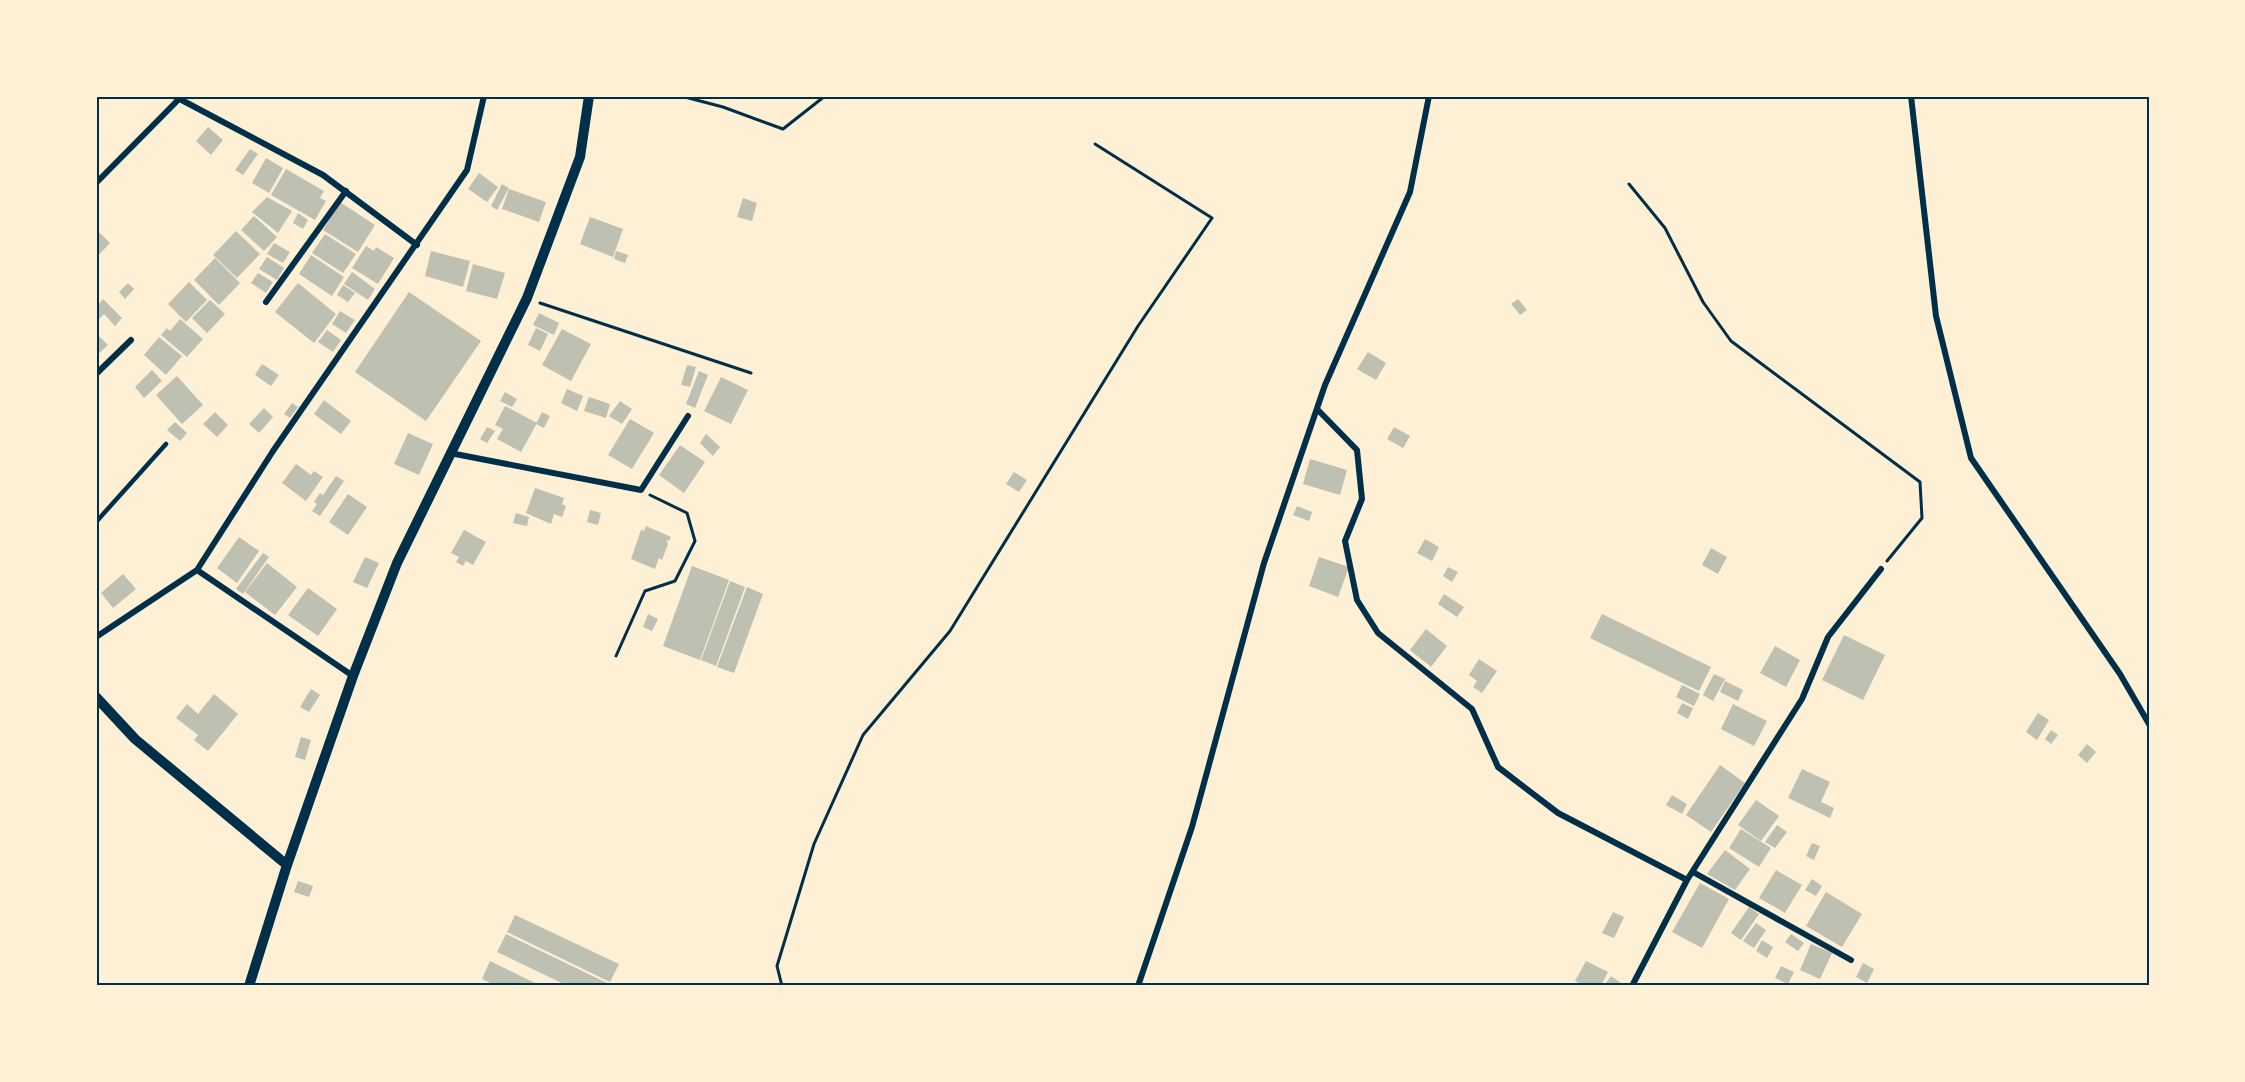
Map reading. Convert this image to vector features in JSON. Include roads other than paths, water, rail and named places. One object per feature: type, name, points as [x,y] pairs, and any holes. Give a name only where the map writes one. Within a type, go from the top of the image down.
[{"type":"street","points":[[96,637],[197,570],[273,451],[467,170],[484,96]]},
{"type":"street","points":[[249,986],[287,865],[353,676],[397,564],[449,453],[527,298],[580,157],[589,96]]},
{"type":"street","points":[[1138,986],[1192,827],[1264,563],[1317,409],[1410,192],[1429,96]]},
{"type":"street","points":[[1911,96],[1936,316],[1971,458],[2120,674],[2149,723]]},
{"type":"street","points":[[96,183],[176,97],[323,175],[417,245]]},
{"type":"street","points":[[266,302],[346,191]]},
{"type":"street","points":[[96,374],[131,340]]},
{"type":"street","points":[[1317,409],[1357,450],[1362,499],[1344,542],[1357,600],[1378,633],[1472,709],[1498,767],[1558,813],[1687,880]]},
{"type":"street","points":[[449,453],[641,490],[688,416]]},
{"type":"street","points":[[1632,986],[1687,880],[1802,699],[1828,637],[1881,569]]},
{"type":"street","points":[[197,570],[353,676]]},
{"type":"street","points":[[96,697],[135,738],[287,865]]},
{"type":"street","points":[[1693,872],[1851,960]]},
{"type":"lane","points":[[96,522],[166,444]]}]
